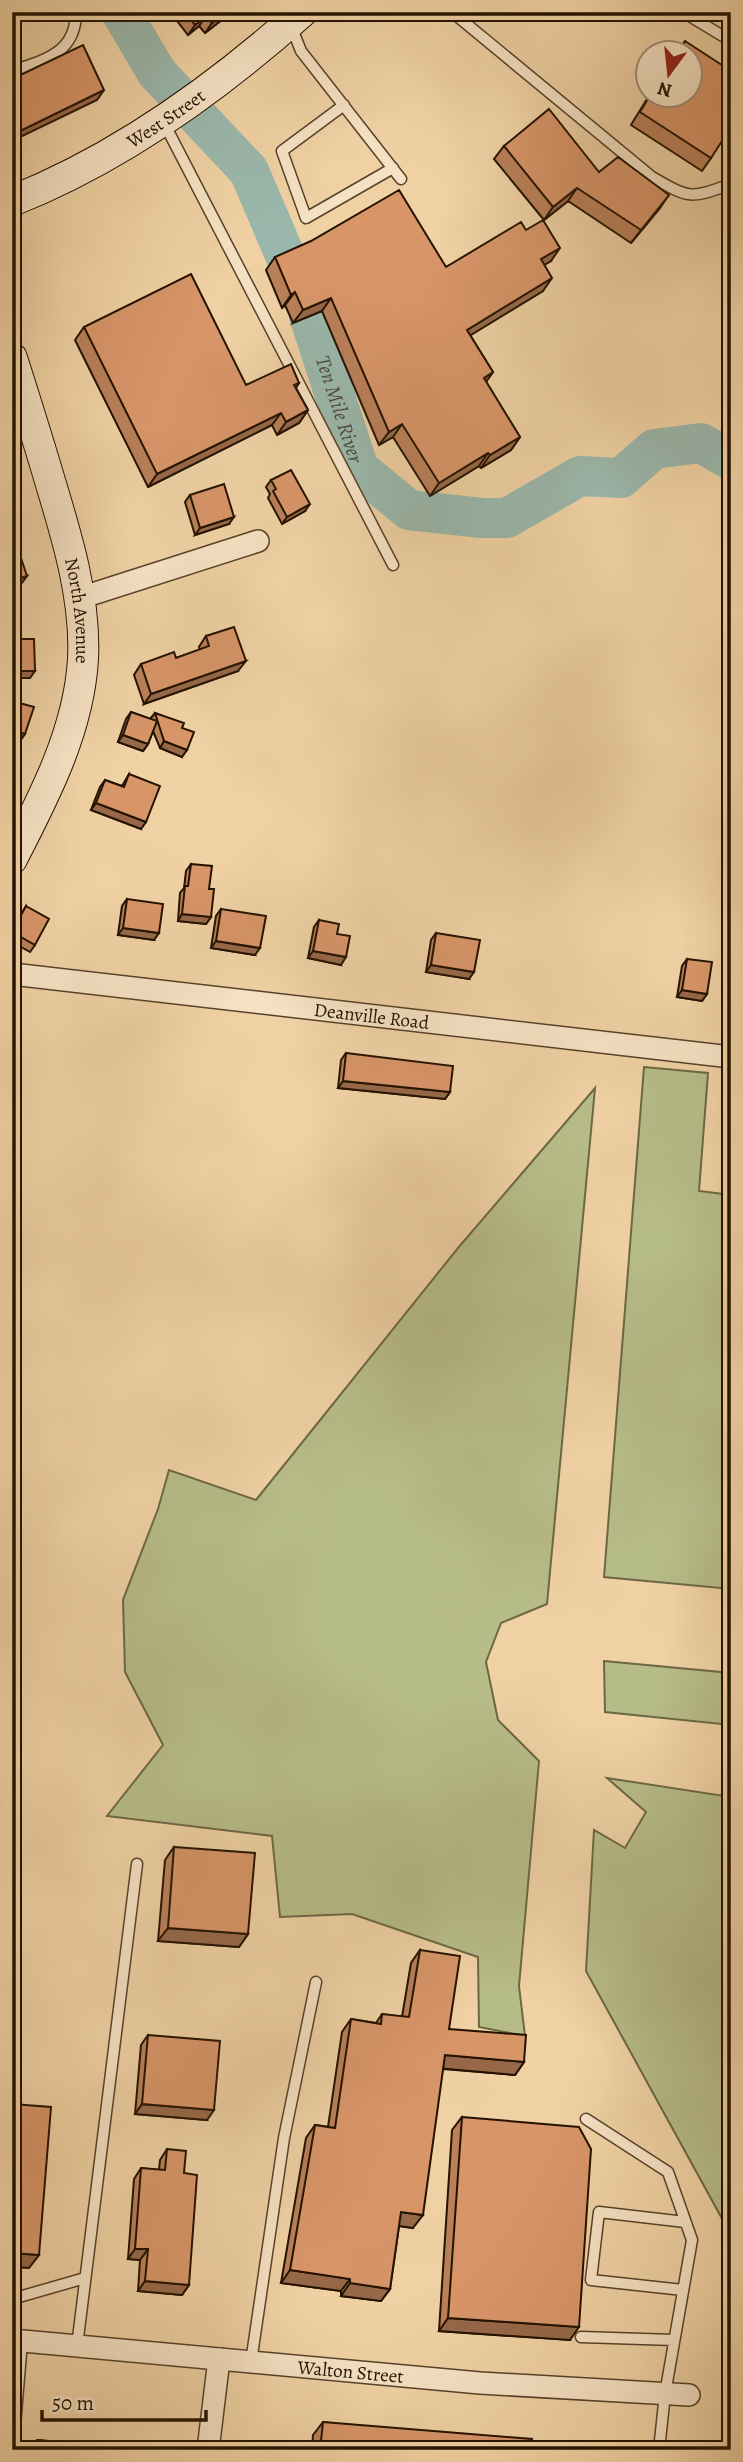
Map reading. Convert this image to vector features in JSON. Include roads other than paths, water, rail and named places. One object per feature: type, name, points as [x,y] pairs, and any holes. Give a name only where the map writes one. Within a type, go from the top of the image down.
[{"type":"main road","name":"West Street","points":[[12,201],[47,185],[163,120],[210,88],[296,18]]},
{"type":"main road","name":"North Avenue","points":[[12,358],[57,504],[80,598],[83,659],[73,719],[46,793],[12,859]]},
{"type":"street","points":[[80,598],[258,541]]},
{"type":"street","name":"Deanville Road","points":[[12,974],[731,1057]]},
{"type":"street","name":"Walton Street","points":[[17,2341],[480,2383],[689,2395]]},
{"type":"street","points":[[208,2450],[219,2359]]},
{"type":"lane","points":[[12,71],[48,59],[70,42],[76,26],[76,12]]},
{"type":"lane","points":[[452,12],[652,177],[682,195],[701,195],[731,184]]},
{"type":"lane","points":[[683,12],[731,41]]},
{"type":"lane","points":[[296,18],[301,51],[401,180]]},
{"type":"lane","points":[[344,106],[282,151],[306,218],[393,169]]},
{"type":"lane","points":[[163,120],[393,565]]},
{"type":"lane","points":[[77,2346],[137,1864]]},
{"type":"lane","points":[[251,2362],[284,2138],[316,1982]]},
{"type":"lane","points":[[586,2119],[668,2172],[692,2240],[665,2394],[659,2450]]},
{"type":"lane","points":[[683,2290],[590,2280],[599,2212],[685,2222]]},
{"type":"lane","points":[[12,2299],[85,2278]]},
{"type":"lane","points":[[581,2337],[674,2340]]},
{"type":"lane","points":[[13,2450],[17,2341]]},
{"type":"waterway","name":"Ten Mile River","points":[[121,12],[157,73],[249,171],[287,260]]},
{"type":"waterway","name":"Ten Mile River","points":[[309,316],[359,469],[409,510],[507,518],[580,476],[621,478],[654,449],[701,443],[731,460]]}]
